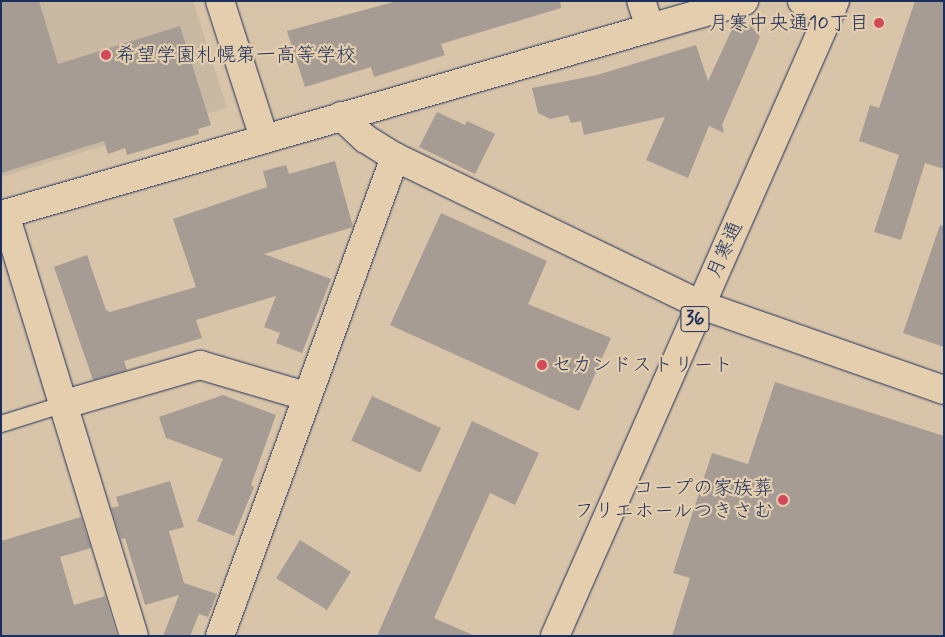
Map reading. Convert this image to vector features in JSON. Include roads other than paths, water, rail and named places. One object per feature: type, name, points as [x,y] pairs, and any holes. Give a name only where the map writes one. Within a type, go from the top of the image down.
[{"type":"main road","points":[[220,1],[264,138]]},
{"type":"main road","points":[[641,1],[650,28]]},
{"type":"main road","points":[[134,636],[64,404],[3,214],[744,1]]},
{"type":"main road","points":[[802,1],[833,5]]},
{"type":"main road","name":"月寒通","points":[[555,636],[833,5]]},
{"type":"main road","points":[[341,116],[366,139],[395,157],[701,305],[944,390]]},
{"type":"main road","points":[[220,636],[305,396],[395,157]]},
{"type":"main road","points":[[64,404],[200,365],[305,396]]},
{"type":"lane","points":[[1,424],[64,404]]},
{"type":"place","name":"月寒中央通10丁目","points":[[879,23]]},
{"type":"place","name":"希望学園札幌第一高等学校","points":[[106,55]]},
{"type":"place","name":"セカンドストリート","points":[[542,365]]},
{"type":"place","name":"コープの家族葬 フリエホールつきさむ","points":[[783,500]]}]
